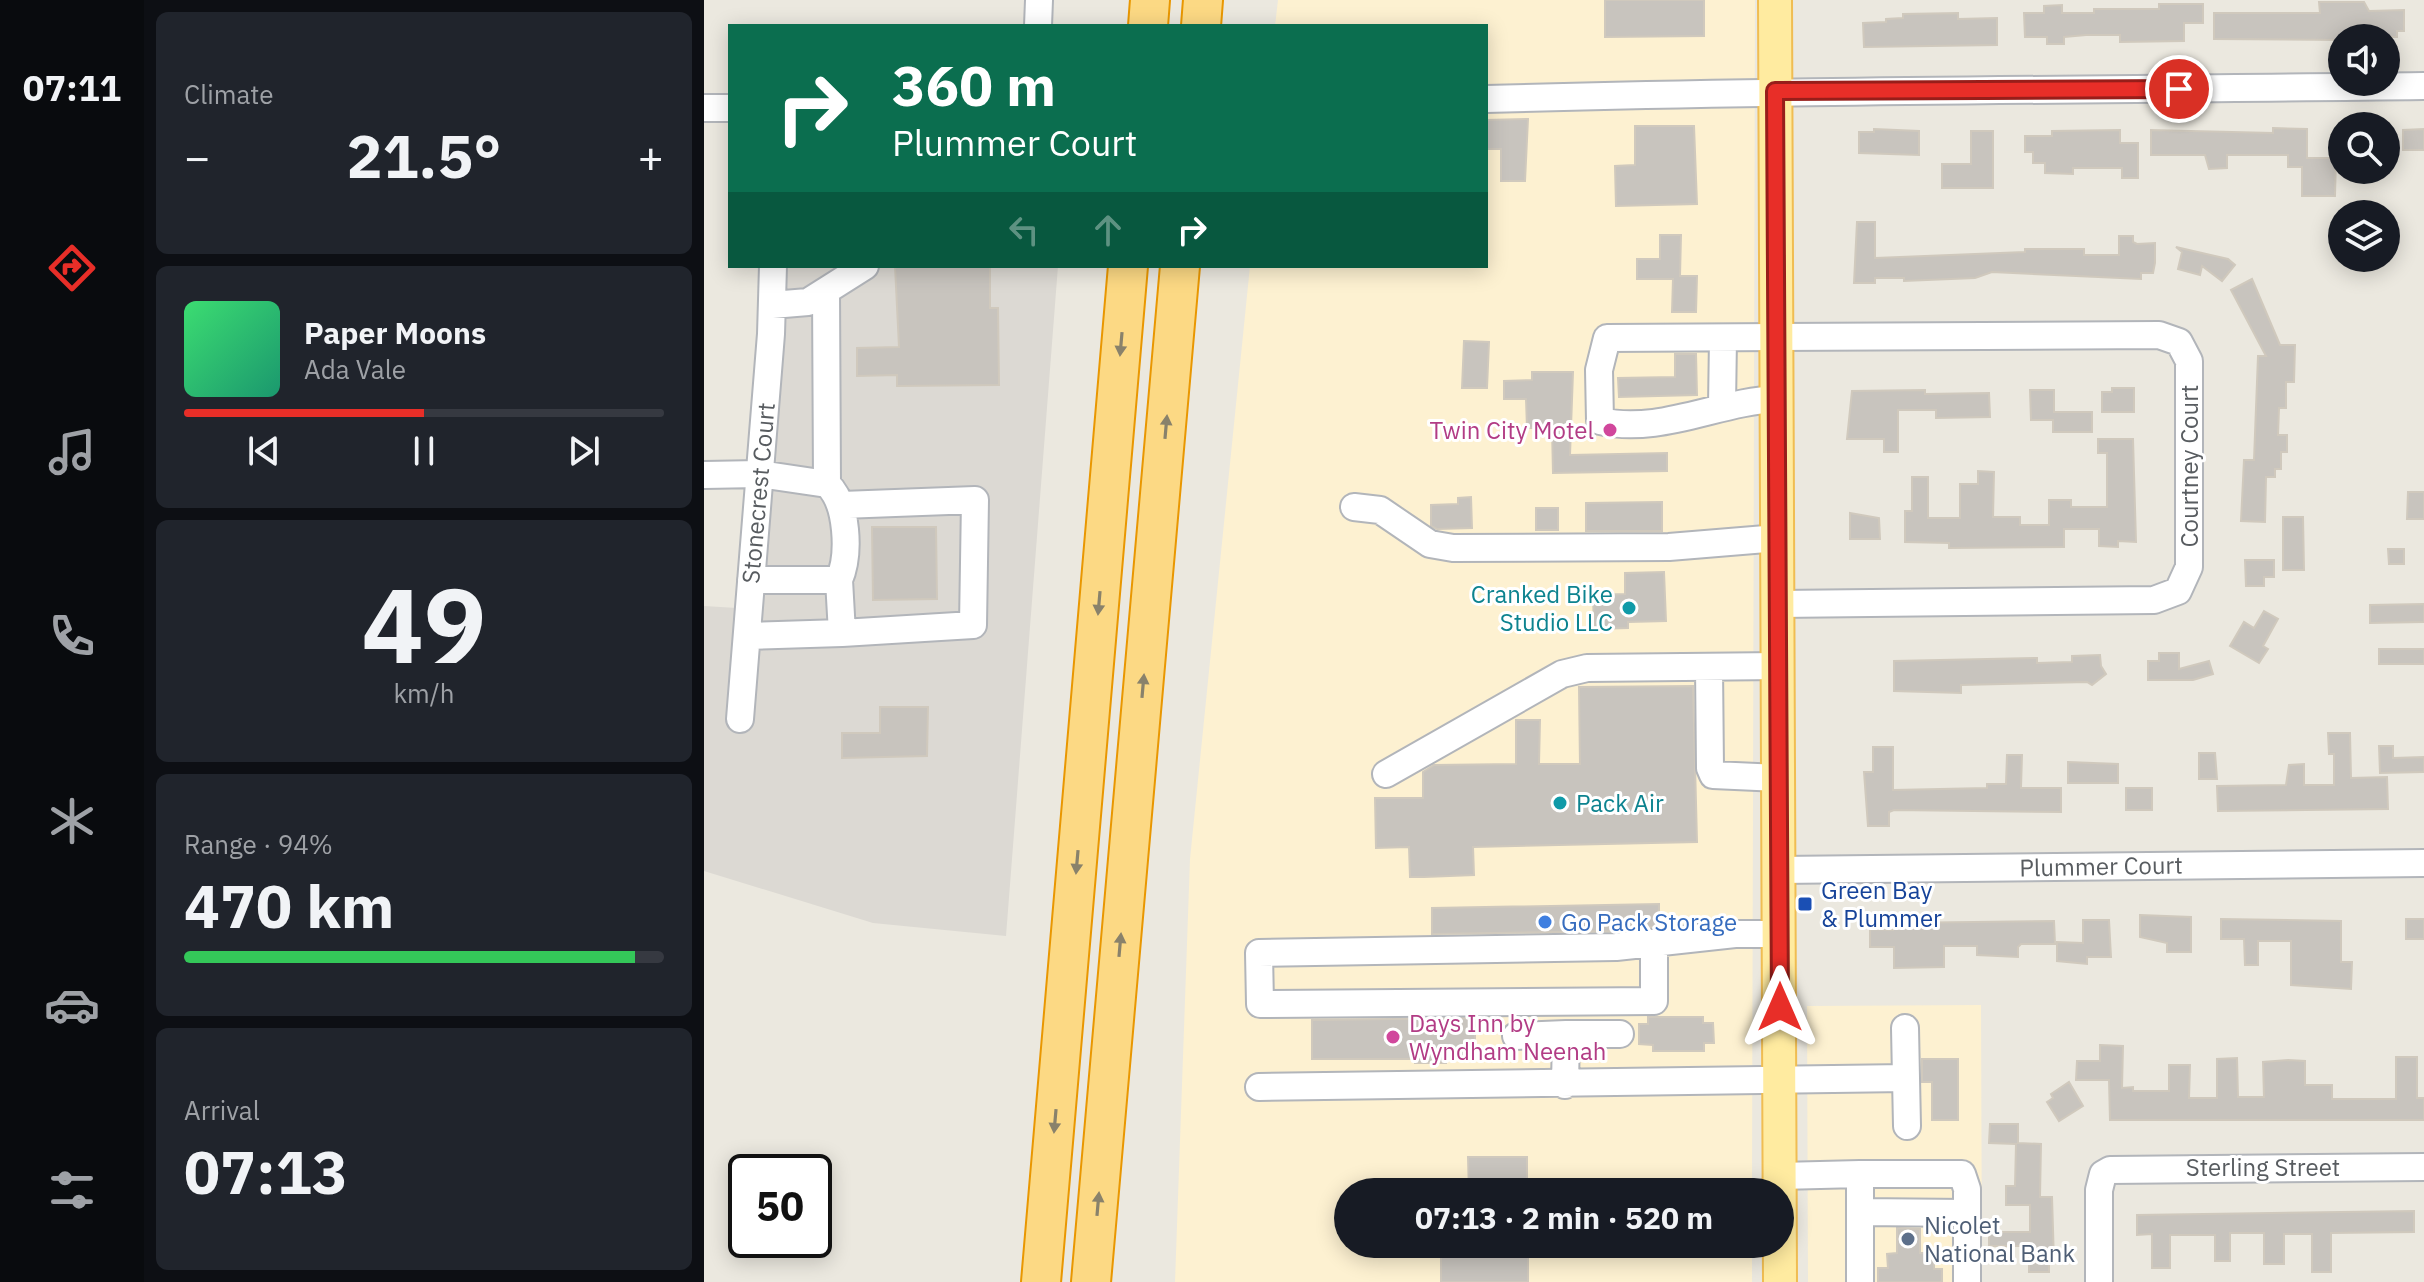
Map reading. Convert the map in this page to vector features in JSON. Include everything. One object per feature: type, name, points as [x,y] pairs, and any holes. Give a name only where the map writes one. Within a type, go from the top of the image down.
[{"type":"highway","points":[[1148,24],[1150,0]]},
{"type":"highway","points":[[1201,24],[1203,0]]},
{"type":"highway","points":[[1041,1282],[1128,268]]},
{"type":"highway","points":[[1091,1282],[1180,268]]},
{"type":"main road","points":[[1775,0],[1780,1282]]},
{"type":"street","points":[[1038,24],[1039,0]]},
{"type":"street","points":[[1488,99],[1775,91],[1873,94],[2424,86]]},
{"type":"street","points":[[704,108],[728,108]]},
{"type":"street","name":"Stonecrest Court","points":[[740,719],[773,268]]},
{"type":"street","points":[[772,305],[808,302],[862,268]]},
{"type":"street","points":[[826,291],[834,495],[844,569],[839,580],[842,633]]},
{"type":"street","name":"Courtney Court","points":[[1777,338],[2171,337],[2185,350],[2189,361],[2190,520],[2189,567],[2185,579],[2178,591],[2154,600],[1777,604]]},
{"type":"street","points":[[1777,338],[1607,338],[1599,370],[1600,421],[1623,426],[1673,420],[1743,400],[1778,399]]},
{"type":"street","points":[[1722,406],[1723,338]]},
{"type":"street","points":[[704,475],[759,474],[834,495],[975,500],[973,625],[747,636]]},
{"type":"street","points":[[1354,507],[1380,510],[1430,544],[1453,548],[1669,547],[1778,538]]},
{"type":"street","points":[[751,580],[839,580]]},
{"type":"street","points":[[1386,774],[1562,674],[1587,668],[1779,666]]},
{"type":"street","points":[[1709,667],[1713,775],[1779,778]]},
{"type":"street","name":"Plummer Court","points":[[1779,870],[2424,863]]},
{"type":"street","points":[[1654,946],[1654,1001],[1260,1004],[1259,953],[1654,946],[1735,934],[1780,934]]},
{"type":"street","points":[[1905,1028],[1907,1126]]},
{"type":"street","points":[[1565,1085],[1566,1034]]},
{"type":"street","points":[[1516,1036],[1620,1034]]},
{"type":"street","points":[[1259,1087],[1906,1078]]},
{"type":"street","name":"Sterling Street","points":[[2099,1282],[2099,1190],[2103,1174],[2121,1168],[2424,1167]]},
{"type":"street","points":[[1860,1174],[1860,1282]]},
{"type":"street","points":[[1780,1176],[1962,1174],[1967,1189],[1967,1282]]},
{"type":"street","points":[[1860,1212],[1967,1213]]},
{"type":"shaded area","points":[[1278,0],[1755,0],[1752,1178],[1334,1178],[1334,1258],[1752,1258],[1752,1282],[1175,1282],[1190,859],[1250,268],[1488,268],[1488,24],[1275,24]]},
{"type":"shaded area","points":[[773,268],[1058,268],[1006,936],[873,923],[704,871],[704,606],[737,608]]},
{"type":"shaded area","points":[[1981,1005],[1982,1282],[1808,1282],[1807,1006]]},
{"type":"building","points":[[1605,0],[1704,0],[1704,36],[1605,37]]},
{"type":"building","points":[[2319,2],[2364,2],[2369,11],[2404,10],[2404,31],[2400,31],[2400,24],[2328,24],[2328,40],[2214,39],[2214,13],[2320,13]]},
{"type":"building","points":[[2159,4],[2203,4],[2203,23],[2184,23],[2184,41],[2120,42],[2120,35],[2086,35],[2064,37],[2064,44],[2047,44],[2047,37],[2025,37],[2024,13],[2044,13],[2044,6],[2062,5],[2062,13],[2094,13],[2094,9],[2159,9]]},
{"type":"building","points":[[1958,13],[1958,19],[1997,18],[1997,45],[1864,47],[1863,23],[1886,22],[1886,19],[1903,18],[1903,14]]},
{"type":"building","points":[[1528,119],[1525,181],[1501,181],[1501,149],[1488,149],[1488,120]]},
{"type":"building","points":[[1635,126],[1694,126],[1697,204],[1616,206],[1615,166],[1635,165]]},
{"type":"building","points":[[2273,128],[2307,129],[2307,158],[2328,158],[2328,184],[2335,184],[2335,196],[2302,196],[2302,167],[2288,167],[2288,155],[2227,155],[2227,168],[2209,169],[2205,155],[2151,155],[2151,130],[2273,133]]},
{"type":"building","points":[[1874,129],[1919,131],[1919,155],[1859,153],[1859,132],[1874,132]]},
{"type":"building","points":[[2424,129],[2424,150],[2403,150],[2403,130]]},
{"type":"building","points":[[2120,130],[2120,143],[2138,143],[2138,178],[2122,178],[2122,168],[2073,168],[2073,174],[2045,173],[2045,163],[2033,163],[2033,152],[2025,152],[2025,136],[2052,136],[2052,131]]},
{"type":"building","points":[[1971,131],[1993,131],[1993,188],[1942,188],[1942,164],[1971,164]]},
{"type":"building","points":[[1857,222],[1875,222],[1875,258],[2025,252],[2025,249],[2084,249],[2084,255],[2119,255],[2119,236],[2133,236],[2133,242],[2137,244],[2155,243],[2155,263],[2153,273],[2141,273],[2141,279],[1992,272],[1975,278],[1904,281],[1904,278],[1875,278],[1875,283],[1854,283]]},
{"type":"building","points":[[1660,235],[1681,235],[1680,276],[1697,276],[1696,312],[1672,312],[1673,279],[1637,279],[1637,259],[1660,259]]},
{"type":"building","points":[[2176,247],[2228,259],[2235,265],[2222,281],[2202,266],[2200,275],[2178,269],[2182,252]]},
{"type":"building","points":[[895,268],[990,268],[990,308],[998,308],[999,385],[897,386],[897,375],[857,376],[857,348],[899,347]]},
{"type":"building","points":[[2252,279],[2280,345],[2295,345],[2294,382],[2286,382],[2286,408],[2279,408],[2278,435],[2287,435],[2287,452],[2281,452],[2281,469],[2275,469],[2275,477],[2266,477],[2265,522],[2241,521],[2244,460],[2254,460],[2258,356],[2266,356],[2231,290]]},
{"type":"building","points":[[1464,341],[1489,342],[1487,388],[1462,388]]},
{"type":"building","points":[[1675,354],[1696,354],[1697,395],[1619,397],[1618,378],[1675,377]]},
{"type":"building","points":[[1532,372],[1573,372],[1570,455],[1667,453],[1667,471],[1553,473],[1552,428],[1527,428],[1526,399],[1504,399],[1504,381],[1532,380]]},
{"type":"building","points":[[2112,388],[2134,388],[2134,412],[2102,412],[2102,392],[2112,392]]},
{"type":"building","points":[[1925,390],[1925,394],[1989,393],[1990,417],[1936,418],[1936,410],[1898,410],[1898,452],[1884,452],[1884,439],[1847,439],[1852,391]]},
{"type":"building","points":[[2030,390],[2054,390],[2054,412],[2092,412],[2092,432],[2053,432],[2053,420],[2031,420]]},
{"type":"building","points":[[2098,439],[2133,439],[2136,542],[2118,541],[2118,547],[2099,546],[2099,529],[2064,529],[2064,547],[1949,548],[1949,543],[1905,542],[1905,511],[1912,511],[1912,477],[1928,477],[1928,518],[1960,518],[1960,484],[1978,484],[1978,471],[1994,472],[1993,517],[2020,517],[2020,525],[2049,525],[2049,500],[2071,500],[2071,507],[2107,507],[2107,453],[2098,453]]},
{"type":"building","points":[[2408,492],[2424,492],[2424,519],[2407,519]]},
{"type":"building","points":[[1471,497],[1472,528],[1437,529],[1431,526],[1431,505],[1458,504],[1458,498]]},
{"type":"building","points":[[1662,502],[1662,531],[1586,531],[1586,503]]},
{"type":"building","points":[[1536,508],[1558,508],[1558,530],[1536,530]]},
{"type":"building","points":[[1850,513],[1879,518],[1880,539],[1850,539]]},
{"type":"building","points":[[2283,517],[2303,517],[2304,570],[2283,570]]},
{"type":"building","points":[[872,527],[936,527],[937,599],[873,600]]},
{"type":"building","points":[[2388,549],[2404,549],[2404,564],[2389,564]]},
{"type":"building","points":[[2245,560],[2274,560],[2274,577],[2264,577],[2264,586],[2246,586]]},
{"type":"building","name":"Cranked Bike Studio LLC","points":[[1664,572],[1666,621],[1628,622],[1628,628],[1594,629],[1593,595],[1625,594],[1625,573]]},
{"type":"building","points":[[2424,604],[2424,622],[2370,623],[2370,605]]},
{"type":"building","points":[[2264,611],[2278,619],[2263,646],[2268,649],[2259,663],[2230,646],[2244,622],[2254,628]]},
{"type":"building","points":[[2379,649],[2424,649],[2424,664],[2379,664]]},
{"type":"building","points":[[2159,653],[2179,653],[2179,669],[2209,661],[2213,674],[2193,680],[2148,680],[2148,661],[2159,661]]},
{"type":"building","points":[[2100,655],[2106,674],[2092,685],[2087,682],[1961,685],[1961,693],[1894,691],[1894,661],[2037,658],[2037,663],[2072,662],[2072,656]]},
{"type":"building","name":"Pack Air","points":[[1693,686],[1697,842],[1473,847],[1474,875],[1424,877],[1410,877],[1409,847],[1376,848],[1375,798],[1423,798],[1423,772],[1434,765],[1516,764],[1516,720],[1540,720],[1539,764],[1580,764],[1579,687]]},
{"type":"building","points":[[880,707],[928,707],[927,756],[842,758],[842,733],[880,733]]},
{"type":"building","points":[[2328,733],[2350,733],[2351,778],[2387,777],[2388,809],[2218,811],[2217,786],[2286,785],[2289,765],[2304,764],[2304,785],[2334,785],[2334,754],[2329,754]]},
{"type":"building","points":[[2379,746],[2393,746],[2393,758],[2424,757],[2424,772],[2380,773]]},
{"type":"building","points":[[1873,747],[1893,747],[1893,790],[1987,788],[1987,784],[2006,784],[2007,755],[2022,755],[2021,788],[2061,788],[2061,812],[1894,810],[1889,812],[1889,826],[1868,826],[1864,772],[1873,772]]},
{"type":"building","points":[[2199,753],[2215,753],[2217,779],[2199,779]]},
{"type":"building","points":[[2068,762],[2118,764],[2118,783],[2068,783]]},
{"type":"building","points":[[2126,788],[2152,788],[2152,810],[2126,810]]},
{"type":"building","name":"Go Pack Storage","points":[[1659,904],[1659,926],[1615,931],[1432,934],[1432,908]]},
{"type":"building","points":[[2140,915],[2191,917],[2191,952],[2167,952],[2167,943],[2140,937]]},
{"type":"building","points":[[2221,919],[2341,921],[2341,962],[2352,962],[2351,989],[2291,985],[2291,941],[2258,941],[2258,965],[2245,965],[2244,939],[2221,939]]},
{"type":"building","points":[[2406,919],[2424,919],[2424,939],[2406,939]]},
{"type":"building","points":[[2083,920],[2109,920],[2111,957],[2087,957],[2087,964],[2057,961],[2057,942],[2083,943]]},
{"type":"building","points":[[2054,921],[2055,944],[2021,944],[2018,957],[1977,955],[1977,946],[1944,946],[1944,967],[1894,968],[1894,947],[1870,947],[1870,929],[1893,930],[1893,923]]},
{"type":"building","points":[[1648,1017],[1703,1017],[1703,1023],[1713,1023],[1714,1043],[1704,1043],[1704,1051],[1653,1051],[1653,1045],[1639,1044],[1639,1024],[1648,1024]]},
{"type":"building","name":"Days Inn by Wyndham Neenah","points":[[1475,1018],[1475,1058],[1446,1058],[1446,1063],[1415,1063],[1415,1059],[1312,1059],[1312,1020]]},
{"type":"building","points":[[2100,1045],[2123,1046],[2122,1088],[2133,1087],[2133,1091],[2169,1091],[2169,1065],[2190,1065],[2189,1098],[2217,1098],[2217,1059],[2237,1058],[2238,1097],[2264,1097],[2263,1062],[2288,1060],[2305,1061],[2305,1085],[2332,1085],[2332,1099],[2396,1099],[2396,1057],[2417,1057],[2417,1098],[2424,1098],[2424,1120],[2110,1120],[2109,1080],[2076,1080],[2077,1061],[2100,1061]]},
{"type":"building","points":[[1922,1059],[1958,1059],[1958,1120],[1932,1120],[1932,1082],[1922,1082]]},
{"type":"building","points":[[2069,1082],[2083,1106],[2059,1121],[2047,1102],[2053,1098],[2051,1094]]},
{"type":"building","points":[[1990,1124],[2018,1124],[2018,1143],[2041,1144],[2040,1197],[2052,1197],[2054,1262],[2049,1262],[2049,1272],[2029,1272],[2029,1246],[1989,1246],[1989,1232],[2030,1232],[2030,1205],[2006,1205],[2006,1186],[2015,1186],[2016,1144],[1989,1143]]},
{"type":"building","points":[[1468,1157],[1527,1157],[1527,1178],[1469,1178]]},
{"type":"building","points":[[2414,1211],[2414,1232],[2331,1233],[2331,1272],[2312,1272],[2312,1234],[2284,1234],[2284,1264],[2264,1264],[2264,1233],[2230,1233],[2230,1261],[2215,1261],[2215,1235],[2170,1235],[2170,1268],[2152,1268],[2152,1234],[2137,1235],[2137,1215]]},
{"type":"building","name":"Nicolet National Bank","points":[[1897,1228],[1920,1229],[1920,1253],[1934,1253],[1934,1269],[1942,1269],[1942,1282],[1878,1282],[1878,1268],[1888,1268],[1887,1254],[1897,1253]]},
{"type":"building","points":[[1441,1258],[1528,1258],[1528,1282],[1441,1282]]},
{"type":"place","name":"Twin City Motel","points":[[1610,430]]},
{"type":"place","name":"Cranked Bike Studio LLC","points":[[1629,608]]},
{"type":"place","name":"Pack Air","points":[[1560,803]]},
{"type":"place","name":"Green Bay & Plummer","points":[[1805,904]]},
{"type":"place","name":"Go Pack Storage","points":[[1545,922]]},
{"type":"place","name":"Days Inn by Wyndham Neenah","points":[[1393,1037]]},
{"type":"place","name":"Nicolet National Bank","points":[[1908,1239]]},
{"type":"route","points":[[1780,1007],[1775,91],[1873,94],[2179,89]]}]
